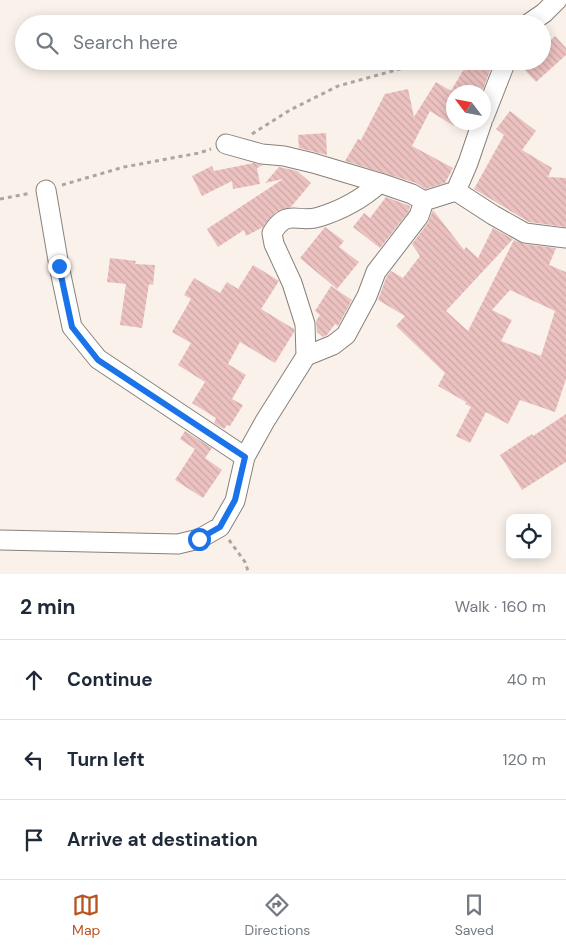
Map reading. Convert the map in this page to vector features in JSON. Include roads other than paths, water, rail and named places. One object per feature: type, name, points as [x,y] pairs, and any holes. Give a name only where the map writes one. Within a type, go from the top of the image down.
[{"type":"street","points":[[541,15],[557,0]]},
{"type":"street","points":[[491,99],[502,70]]},
{"type":"street","points":[[226,144],[262,154],[294,158],[380,183],[412,194],[424,201],[456,191],[479,130]]},
{"type":"street","points":[[319,351],[305,324],[292,283],[274,244],[272,233],[287,218],[295,216],[312,219],[355,202],[380,183]]},
{"type":"street","points":[[46,190],[72,327],[98,360],[245,457]]},
{"type":"street","points":[[456,191],[492,216],[525,233],[566,238]]},
{"type":"street","points":[[0,540],[178,544],[199,539],[220,527],[235,500],[245,457],[265,421],[319,351],[346,336],[367,296],[376,272],[419,216],[424,201]]}]
